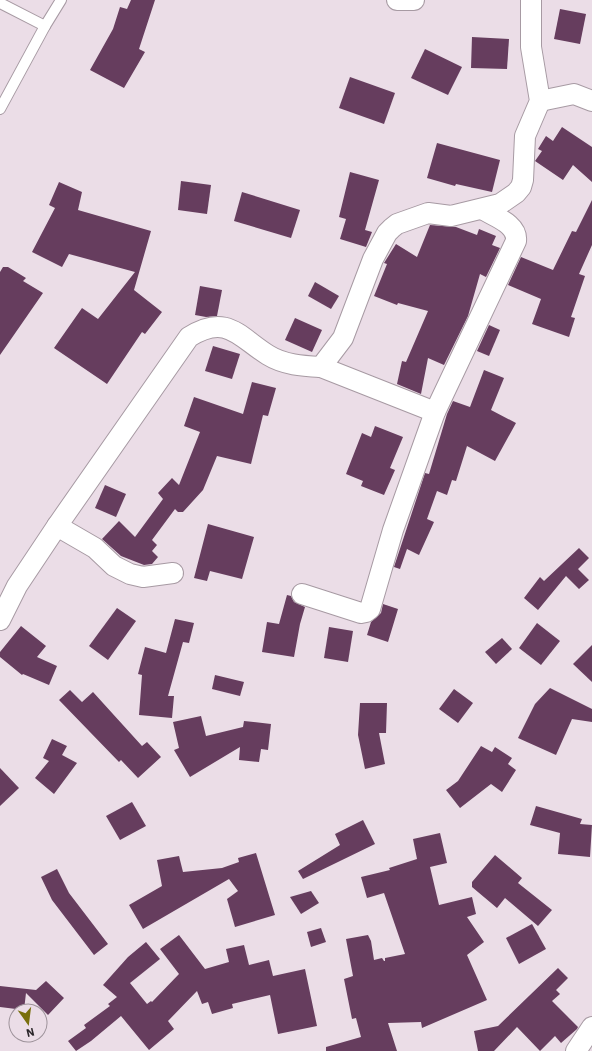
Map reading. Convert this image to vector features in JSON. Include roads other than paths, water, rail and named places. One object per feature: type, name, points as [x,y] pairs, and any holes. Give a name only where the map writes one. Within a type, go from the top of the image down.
[{"type":"street","points":[[397,0],[414,0]]},
{"type":"street","points":[[321,367],[337,348],[343,338],[374,259],[387,233],[392,228],[428,213],[451,216],[482,209],[508,200],[516,194],[521,186],[523,180],[525,136],[540,102],[531,47],[531,0]]},
{"type":"street","points":[[540,102],[574,94],[592,101]]},
{"type":"street","points":[[302,594],[361,613],[370,609],[393,530],[435,412],[516,241],[517,235],[513,228],[482,209]]},
{"type":"street","points":[[0,620],[13,592],[57,526],[190,337],[197,332],[215,328],[226,328],[244,336],[269,355],[290,364],[321,367],[435,412]]},
{"type":"street","points":[[57,526],[95,548],[114,566],[130,574],[144,577],[173,573]]},
{"type":"street","points":[[576,1051],[592,1028]]},
{"type":"lane","points":[[0,109],[45,26],[61,0]]},
{"type":"lane","points":[[0,3],[45,26]]}]
